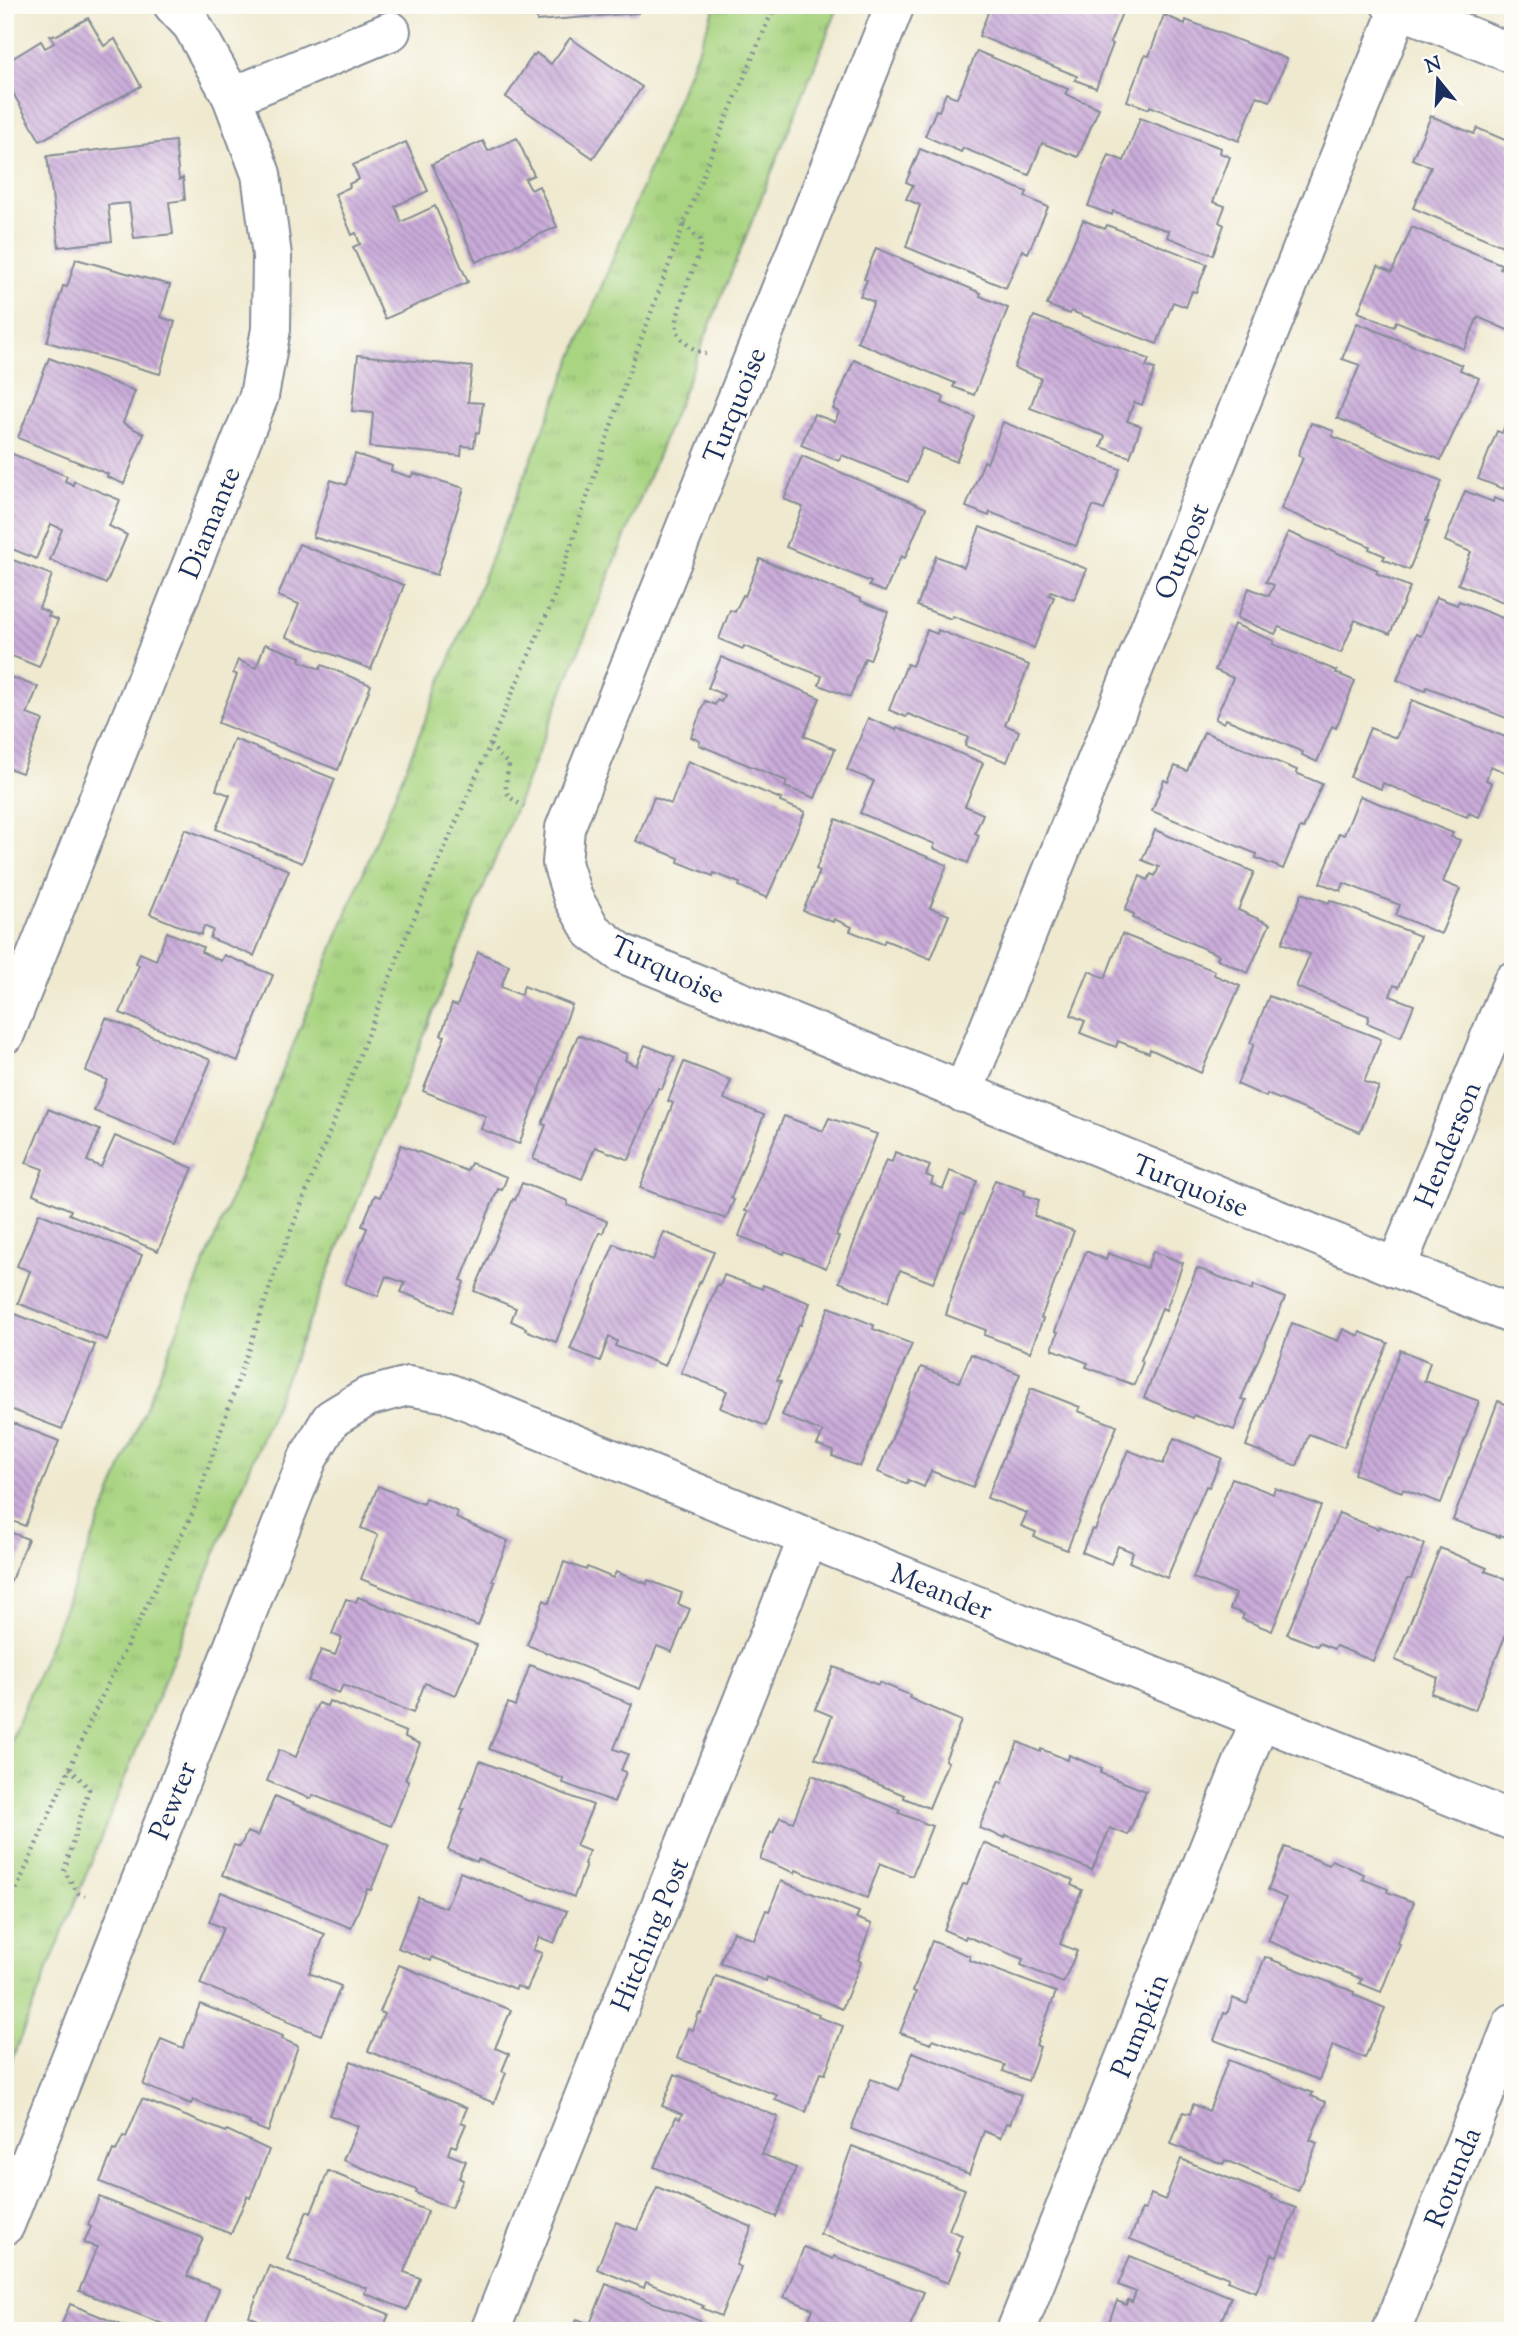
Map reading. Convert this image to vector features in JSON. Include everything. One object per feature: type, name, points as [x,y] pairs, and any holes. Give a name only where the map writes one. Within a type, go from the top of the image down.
[{"type":"street","name":"Diamante","points":[[5,1034],[259,396],[271,329],[272,256],[261,174],[232,97],[192,25],[173,5]]},
{"type":"street","name":"Turquoise","points":[[895,5],[565,828],[562,863],[573,898],[592,931],[621,953],[1513,1315]]},
{"type":"street","points":[[1395,7],[1513,54]]},
{"type":"street","name":"Outpost","points":[[963,1093],[1395,7]]},
{"type":"street","points":[[232,97],[391,31]]},
{"type":"street","name":"Henderson","points":[[1396,1268],[1513,981]]},
{"type":"street","name":"Meander","points":[[368,1397],[408,1386],[448,1393],[1513,1821]]},
{"type":"street","name":"Pewter","points":[[5,2225],[308,1458],[331,1419],[368,1397]]},
{"type":"street","name":"Hitching Post","points":[[490,2331],[808,1538]]},
{"type":"street","name":"Pumpkin","points":[[1016,2331],[1261,1720]]},
{"type":"street","name":"Rotunda","points":[[1391,2331],[1513,2023]]},
{"type":"path","points":[[5,1915],[98,1704],[193,1512],[275,1272],[405,939],[551,606],[629,372],[684,224],[775,5]]},
{"type":"path","points":[[684,224],[700,240],[701,248],[678,315],[677,330],[683,341],[707,354]]},
{"type":"path","points":[[490,745],[509,765],[505,789],[510,800],[531,809]]},
{"type":"path","points":[[70,1768],[89,1788],[64,1871],[78,1893],[89,1898]]},
{"type":"green space","points":[[716,5],[839,5],[5,2076],[5,1754]]},
{"type":"building","points":[[521,5],[637,5],[638,13],[537,21],[537,16],[522,17]]},
{"type":"building","points":[[991,5],[1125,5],[1096,88],[1075,80],[1077,76],[979,36]]},
{"type":"building","points":[[1164,15],[1185,24],[1186,20],[1287,59],[1270,101],[1257,96],[1239,141],[1150,106],[1149,109],[1127,101],[1145,55],[1149,56]]},
{"type":"building","points":[[88,18],[104,46],[115,39],[141,86],[40,141],[5,79],[5,63],[41,41],[45,48],[54,43],[50,36]]},
{"type":"building","points":[[570,38],[642,87],[593,158],[506,97],[533,55],[536,53],[551,64]]},
{"type":"building","points":[[977,51],[1068,89],[1065,94],[1099,108],[1078,157],[1042,143],[1029,175],[963,148],[961,152],[925,136],[946,93],[957,98]]},
{"type":"building","points":[[1431,116],[1474,134],[1477,128],[1512,143],[1513,255],[1509,253],[1510,249],[1413,208],[1431,167],[1412,159]]},
{"type":"building","points":[[1140,118],[1221,148],[1220,153],[1230,157],[1213,202],[1225,206],[1219,222],[1224,225],[1213,255],[1167,237],[1169,231],[1113,211],[1112,215],[1088,206],[1109,155],[1124,161]]},
{"type":"building","points":[[517,138],[534,175],[525,179],[531,190],[539,186],[557,227],[476,262],[432,164],[483,141],[488,151]]},
{"type":"building","points":[[175,141],[179,180],[183,178],[185,200],[169,202],[173,234],[134,238],[129,203],[108,205],[112,241],[59,247],[47,156]]},
{"type":"building","points":[[406,142],[428,191],[395,206],[401,222],[435,206],[468,282],[385,319],[353,247],[360,244],[356,233],[352,235],[335,194],[359,179],[353,165]]},
{"type":"building","points":[[920,149],[1027,192],[1025,197],[1048,207],[1028,253],[1022,250],[1006,288],[906,247],[920,205],[906,199],[913,185],[906,182]]},
{"type":"building","points":[[1083,220],[1105,229],[1107,225],[1207,264],[1196,292],[1192,291],[1186,307],[1173,302],[1157,344],[1071,311],[1070,314],[1047,305]]},
{"type":"building","points":[[1412,227],[1501,264],[1500,268],[1513,273],[1512,332],[1478,317],[1464,349],[1396,321],[1394,327],[1358,312],[1378,266],[1392,272]]},
{"type":"building","points":[[876,248],[981,293],[980,296],[1008,308],[974,395],[953,387],[955,383],[857,342],[874,302],[860,296]]},
{"type":"building","points":[[76,259],[170,285],[161,317],[175,322],[160,374],[47,342],[63,286],[67,287]]},
{"type":"building","points":[[1034,316],[1149,359],[1146,367],[1155,369],[1142,405],[1134,402],[1127,421],[1141,426],[1130,457],[1101,447],[1105,436],[1030,408],[1041,378],[1014,368]]},
{"type":"building","points":[[1357,323],[1462,365],[1460,370],[1479,378],[1441,460],[1337,418],[1360,365],[1342,359]]},
{"type":"building","points":[[358,355],[472,367],[468,402],[483,403],[474,447],[462,446],[461,456],[370,447],[373,413],[352,411]]},
{"type":"building","points":[[49,358],[135,391],[123,423],[144,434],[124,484],[107,477],[108,474],[18,438]]},
{"type":"building","points":[[854,360],[944,397],[942,403],[975,417],[956,462],[922,448],[908,482],[842,455],[839,461],[801,445],[814,414],[835,422],[839,412],[833,409]]},
{"type":"building","points":[[1513,404],[1513,489],[1505,485],[1504,489],[1478,479],[1497,431],[1502,433]]},
{"type":"building","points":[[1003,422],[1120,469],[1104,510],[1093,506],[1076,546],[990,512],[989,516],[966,507]]},
{"type":"building","points":[[1311,423],[1334,431],[1332,436],[1442,481],[1409,570],[1383,559],[1385,556],[1369,549],[1370,546],[1281,509],[1303,458],[1298,455]]},
{"type":"building","points":[[5,451],[67,476],[65,481],[73,485],[74,481],[120,500],[109,526],[127,535],[106,584],[50,560],[62,529],[51,524],[36,559],[5,546]]},
{"type":"building","points":[[355,454],[392,466],[391,471],[411,477],[413,473],[464,488],[437,575],[313,537],[331,480],[346,485]]},
{"type":"building","points":[[802,456],[926,508],[905,558],[901,556],[885,592],[869,586],[871,582],[786,547],[803,507],[784,499]]},
{"type":"building","points":[[1465,491],[1493,502],[1494,498],[1513,505],[1513,606],[1458,584],[1471,552],[1445,541]]},
{"type":"building","points":[[980,527],[1087,569],[1074,600],[1051,591],[1049,595],[1054,597],[1034,648],[953,616],[951,619],[917,606],[936,556],[964,567]]},
{"type":"building","points":[[1288,532],[1378,570],[1376,573],[1410,587],[1390,634],[1355,620],[1341,653],[1279,627],[1275,634],[1237,618],[1249,588],[1269,596],[1274,585],[1266,582]]},
{"type":"building","points":[[299,544],[404,585],[371,669],[286,637],[299,604],[278,596]]},
{"type":"building","points":[[5,557],[52,575],[39,608],[58,620],[39,667],[5,653]]},
{"type":"building","points":[[760,559],[888,612],[870,660],[865,658],[850,697],[819,685],[822,676],[719,639],[730,610],[735,612],[743,595],[745,596]]},
{"type":"building","points":[[1436,597],[1457,605],[1459,601],[1513,622],[1513,710],[1509,719],[1427,687],[1425,691],[1397,680],[1416,634],[1421,636]]},
{"type":"building","points":[[1234,624],[1355,681],[1336,728],[1332,726],[1317,762],[1302,755],[1303,752],[1226,719],[1224,723],[1215,719],[1233,678],[1215,670]]},
{"type":"building","points":[[927,630],[937,634],[938,630],[1029,665],[1005,725],[1019,731],[1007,762],[965,746],[968,737],[908,714],[906,717],[889,710],[907,664],[912,666]]},
{"type":"building","points":[[265,644],[301,657],[300,661],[320,669],[322,665],[371,685],[338,770],[218,723],[237,675],[233,673],[238,660],[256,668]]},
{"type":"building","points":[[721,657],[820,698],[804,736],[835,749],[815,798],[785,787],[787,781],[699,745],[700,741],[691,737],[705,701],[715,705],[717,700],[721,702],[724,695],[708,688]]},
{"type":"building","points":[[5,675],[38,687],[27,714],[43,720],[22,773],[5,767]]},
{"type":"building","points":[[1412,700],[1513,740],[1513,754],[1506,773],[1491,766],[1486,780],[1492,783],[1479,817],[1469,813],[1467,817],[1383,783],[1381,789],[1350,777],[1370,728],[1396,738]]},
{"type":"building","points":[[868,718],[896,730],[897,727],[983,763],[965,806],[983,814],[975,833],[979,835],[968,863],[933,848],[935,844],[860,813],[874,781],[847,770]]},
{"type":"building","points":[[1204,732],[1297,770],[1296,773],[1322,784],[1283,869],[1256,858],[1257,854],[1152,811],[1164,780],[1168,782],[1175,766],[1187,771]]},
{"type":"building","points":[[234,739],[335,779],[302,863],[216,829],[230,795],[216,790]]},
{"type":"building","points":[[688,761],[781,799],[780,802],[805,812],[767,898],[739,886],[740,883],[678,862],[679,858],[636,841],[654,797],[671,804]]},
{"type":"building","points":[[1360,796],[1453,833],[1451,837],[1460,840],[1443,882],[1460,889],[1441,934],[1396,915],[1400,905],[1344,883],[1341,891],[1320,883],[1339,833],[1344,835]]},
{"type":"building","points":[[836,819],[947,865],[930,908],[949,915],[931,959],[885,940],[883,944],[850,931],[852,927],[834,919],[833,922],[803,911],[820,871],[816,869]]},
{"type":"building","points":[[185,829],[289,870],[254,956],[210,938],[213,930],[204,926],[201,935],[150,914]]},
{"type":"building","points":[[1155,830],[1254,872],[1238,910],[1270,924],[1248,973],[1217,959],[1219,955],[1133,918],[1134,914],[1125,910],[1140,876],[1148,880],[1151,874],[1155,876],[1159,867],[1142,860]]},
{"type":"building","points":[[1302,893],[1329,903],[1330,900],[1420,936],[1399,987],[1394,985],[1390,996],[1414,1005],[1401,1037],[1367,1023],[1369,1016],[1296,987],[1310,954],[1282,943]]},
{"type":"building","points":[[167,932],[203,947],[201,952],[221,961],[224,955],[273,975],[238,1061],[120,1013],[139,965],[136,963],[140,953],[156,960]]},
{"type":"building","points":[[1122,934],[1215,971],[1214,975],[1240,986],[1201,1073],[1150,1049],[1149,1053],[1118,1041],[1116,1047],[1080,1033],[1085,1021],[1071,1015],[1089,971],[1105,978]]},
{"type":"building","points":[[478,952],[509,965],[501,987],[521,995],[524,986],[572,1005],[519,1144],[481,1129],[486,1116],[423,1091],[445,1036],[441,1035],[452,1004],[457,1006]]},
{"type":"building","points":[[1269,996],[1381,1039],[1364,1082],[1379,1087],[1360,1132],[1237,1084],[1254,1044],[1250,1043]]},
{"type":"building","points":[[106,1018],[211,1060],[176,1144],[94,1111],[107,1080],[86,1071]]},
{"type":"building","points":[[578,1035],[627,1054],[625,1060],[636,1066],[645,1045],[675,1057],[662,1089],[658,1088],[629,1160],[595,1147],[582,1179],[533,1159],[546,1125],[542,1124]]},
{"type":"building","points":[[684,1062],[731,1080],[724,1099],[764,1115],[731,1198],[734,1200],[726,1219],[640,1188],[673,1103],[668,1101]]},
{"type":"building","points":[[48,1109],[100,1130],[87,1161],[101,1167],[115,1136],[193,1168],[158,1251],[69,1214],[71,1210],[33,1194],[43,1169],[26,1163]]},
{"type":"building","points":[[784,1116],[823,1131],[829,1118],[877,1134],[826,1268],[739,1236],[748,1212],[745,1211]]},
{"type":"building","points":[[401,1145],[467,1171],[471,1163],[507,1177],[502,1190],[498,1189],[461,1280],[464,1282],[452,1312],[401,1292],[405,1283],[386,1276],[378,1296],[345,1284],[367,1228],[362,1226],[375,1195],[380,1197]]},
{"type":"building","points":[[895,1152],[930,1166],[926,1175],[933,1178],[931,1184],[943,1189],[950,1171],[977,1181],[933,1283],[900,1270],[888,1302],[839,1282],[886,1160],[892,1162]]},
{"type":"building","points":[[1513,1167],[1513,1191],[1505,1187]]},
{"type":"building","points":[[995,1180],[1025,1191],[1024,1195],[1039,1200],[1034,1216],[1074,1231],[1030,1352],[984,1335],[986,1330],[946,1315],[954,1286]]},
{"type":"building","points":[[522,1183],[568,1201],[567,1205],[607,1221],[603,1233],[599,1233],[556,1342],[525,1330],[526,1328],[511,1321],[516,1308],[474,1291]]},
{"type":"building","points":[[39,1213],[142,1255],[107,1340],[18,1303],[30,1271],[17,1266]]},
{"type":"building","points":[[664,1232],[714,1252],[665,1366],[615,1346],[617,1341],[609,1337],[600,1361],[570,1349],[614,1244],[653,1260]]},
{"type":"building","points":[[1086,1251],[1106,1260],[1108,1253],[1147,1268],[1153,1251],[1183,1263],[1166,1310],[1162,1308],[1141,1360],[1143,1362],[1134,1385],[1086,1367],[1088,1363],[1052,1349],[1058,1332],[1055,1331]]},
{"type":"building","points":[[1197,1268],[1252,1290],[1254,1285],[1285,1298],[1241,1399],[1246,1400],[1234,1430],[1194,1415],[1193,1418],[1144,1398]]},
{"type":"building","points":[[724,1275],[762,1289],[763,1285],[810,1303],[777,1380],[781,1381],[766,1426],[720,1408],[727,1391],[681,1373],[717,1285],[720,1286]]},
{"type":"building","points":[[829,1307],[874,1325],[873,1329],[912,1344],[860,1467],[832,1456],[834,1451],[817,1445],[823,1432],[782,1415]]},
{"type":"building","points":[[5,1310],[95,1345],[62,1429],[5,1407]]},
{"type":"building","points":[[1292,1323],[1338,1341],[1343,1329],[1359,1336],[1360,1332],[1388,1343],[1344,1447],[1309,1434],[1297,1466],[1246,1446]]},
{"type":"building","points":[[1400,1350],[1430,1362],[1424,1381],[1479,1401],[1441,1503],[1354,1474]]},
{"type":"building","points":[[971,1354],[1020,1374],[973,1487],[931,1471],[924,1487],[908,1480],[907,1484],[878,1472],[921,1367],[959,1382]]},
{"type":"building","points":[[1031,1388],[1080,1407],[1078,1411],[1117,1426],[1067,1550],[1034,1537],[1036,1532],[1021,1526],[1027,1513],[987,1498]]},
{"type":"building","points":[[1498,1401],[1513,1407],[1513,1539],[1453,1520]]},
{"type":"building","points":[[5,1420],[59,1441],[25,1526],[5,1518]]},
{"type":"building","points":[[1174,1438],[1222,1458],[1209,1487],[1206,1486],[1167,1578],[1129,1562],[1133,1552],[1118,1546],[1111,1564],[1082,1552],[1092,1529],[1095,1530],[1128,1450],[1163,1464]]},
{"type":"building","points":[[1232,1478],[1273,1494],[1275,1488],[1321,1506],[1272,1631],[1242,1619],[1244,1614],[1230,1609],[1236,1594],[1193,1578]]},
{"type":"building","points":[[378,1486],[423,1504],[425,1498],[458,1512],[456,1518],[508,1541],[478,1626],[361,1579],[378,1535],[361,1528]]},
{"type":"building","points":[[1339,1513],[1425,1544],[1411,1579],[1407,1579],[1373,1661],[1336,1646],[1334,1649],[1319,1643],[1317,1646],[1287,1634]]},
{"type":"building","points":[[5,1530],[28,1539],[5,1595]]},
{"type":"building","points":[[1440,1548],[1513,1582],[1513,1617],[1475,1710],[1431,1693],[1438,1678],[1395,1660]]},
{"type":"building","points":[[564,1562],[586,1570],[587,1567],[613,1578],[616,1572],[647,1584],[648,1580],[682,1593],[678,1604],[690,1609],[672,1652],[657,1646],[640,1689],[527,1645],[544,1600],[549,1603]]},
{"type":"building","points":[[358,1597],[477,1645],[456,1695],[425,1683],[413,1713],[343,1685],[339,1693],[308,1681],[321,1650],[335,1655],[342,1638],[332,1634],[346,1599],[356,1602]]},
{"type":"building","points":[[530,1665],[632,1704],[614,1749],[628,1754],[621,1770],[626,1772],[614,1802],[563,1783],[564,1779],[489,1749],[508,1703],[515,1706]]},
{"type":"building","points":[[834,1667],[910,1695],[909,1698],[961,1721],[929,1808],[815,1758],[832,1716],[815,1709]]},
{"type":"building","points":[[329,1701],[406,1732],[405,1737],[420,1744],[405,1779],[409,1781],[391,1826],[313,1795],[311,1799],[267,1781],[279,1750],[296,1757],[318,1703],[327,1706]]},
{"type":"building","points":[[1018,1742],[1068,1760],[1069,1755],[1102,1769],[1100,1773],[1146,1791],[1128,1835],[1110,1828],[1092,1870],[1006,1835],[1005,1838],[979,1828],[999,1781],[1002,1783]]},
{"type":"building","points":[[480,1761],[593,1805],[576,1846],[589,1851],[574,1897],[448,1850]]},
{"type":"building","points":[[812,1775],[900,1810],[899,1813],[932,1826],[912,1876],[880,1863],[867,1898],[760,1859],[780,1817],[793,1822]]},
{"type":"building","points":[[275,1796],[389,1845],[371,1890],[367,1889],[351,1928],[222,1875],[234,1845],[240,1847],[247,1832],[258,1836]]},
{"type":"building","points":[[984,1843],[1073,1880],[1071,1885],[1082,1890],[1060,1944],[1077,1951],[1063,1983],[1021,1965],[1023,1959],[944,1930]]},
{"type":"building","points":[[1285,1847],[1329,1865],[1332,1860],[1364,1874],[1362,1879],[1388,1889],[1387,1892],[1414,1902],[1381,1992],[1359,1983],[1362,1979],[1268,1941],[1286,1898],[1268,1890]]},
{"type":"building","points":[[460,1872],[536,1902],[537,1900],[567,1911],[554,1943],[539,1937],[533,1950],[542,1953],[527,1990],[517,1986],[516,1989],[432,1957],[431,1961],[398,1948],[418,1897],[446,1908]]},
{"type":"building","points":[[781,1881],[859,1912],[856,1918],[872,1924],[858,1960],[861,1962],[842,2009],[767,1977],[766,1981],[720,1963],[733,1931],[754,1940]]},
{"type":"building","points":[[221,1892],[325,1934],[309,1973],[341,1986],[321,2035],[200,1984],[223,1928],[209,1922]]},
{"type":"building","points":[[932,1941],[970,1956],[969,1960],[1056,1992],[1036,2045],[1040,2047],[1028,2081],[1003,2071],[1005,2065],[933,2039],[931,2044],[900,2033]]},
{"type":"building","points":[[1265,1957],[1354,1992],[1354,1995],[1385,2008],[1365,2058],[1333,2045],[1319,2080],[1214,2040],[1233,1998],[1247,2004]]},
{"type":"building","points":[[399,1965],[511,2010],[495,2048],[509,2054],[502,2071],[506,2073],[494,2103],[368,2051],[384,2014],[380,2012]]},
{"type":"building","points":[[716,1976],[819,2014],[818,2017],[843,2026],[825,2074],[820,2073],[806,2112],[775,2100],[777,2095],[677,2058],[688,2028],[693,2030]]},
{"type":"building","points":[[200,2004],[283,2036],[282,2039],[298,2046],[268,2132],[249,2124],[250,2122],[193,2100],[191,2104],[143,2085],[161,2039],[183,2048]]},
{"type":"building","points":[[913,2052],[1021,2095],[1010,2124],[1006,2123],[1000,2138],[984,2131],[969,2174],[851,2129],[871,2079],[899,2090]]},
{"type":"building","points":[[1228,2060],[1313,2093],[1311,2096],[1326,2102],[1310,2140],[1317,2143],[1298,2191],[1225,2160],[1223,2164],[1171,2144],[1183,2112],[1190,2114],[1193,2104],[1209,2111]]},
{"type":"building","points":[[351,2061],[467,2108],[461,2122],[466,2124],[456,2147],[451,2145],[448,2154],[466,2161],[459,2178],[463,2180],[451,2208],[416,2193],[417,2190],[343,2160],[358,2126],[329,2115]]},
{"type":"building","points":[[675,2074],[778,2117],[762,2154],[796,2168],[776,2217],[654,2167],[676,2117],[680,2119],[682,2114],[662,2106]]},
{"type":"building","points":[[142,2099],[226,2132],[227,2130],[269,2150],[250,2198],[247,2196],[231,2234],[100,2182],[113,2150],[116,2151],[123,2136],[126,2137]]},
{"type":"building","points":[[852,2146],[965,2189],[949,2230],[962,2235],[956,2251],[960,2253],[948,2283],[820,2234]]},
{"type":"building","points":[[1181,2159],[1296,2208],[1277,2256],[1272,2254],[1256,2292],[1227,2281],[1229,2278],[1130,2239],[1151,2194],[1165,2200]]},
{"type":"building","points":[[328,2171],[428,2211],[404,2272],[420,2278],[407,2310],[364,2293],[367,2288],[287,2259],[307,2211],[311,2213]]},
{"type":"building","points":[[657,2187],[752,2227],[736,2265],[741,2267],[721,2316],[646,2282],[644,2288],[597,2269],[616,2222],[637,2230]]},
{"type":"building","points":[[99,2197],[203,2238],[187,2276],[219,2289],[203,2331],[175,2331],[79,2291],[97,2247],[84,2243]]},
{"type":"building","points":[[804,2247],[833,2259],[834,2256],[924,2292],[908,2331],[804,2331],[813,2309],[784,2297]]},
{"type":"building","points":[[1130,2256],[1231,2297],[1217,2331],[1105,2331],[1117,2301],[1126,2305],[1128,2300],[1132,2302],[1136,2292],[1118,2285]]},
{"type":"building","points":[[269,2266],[389,2314],[382,2331],[276,2331],[277,2328],[249,2316]]},
{"type":"building","points":[[606,2284],[700,2321],[699,2324],[714,2331],[572,2331],[577,2319],[590,2324]]},
{"type":"building","points":[[70,2304],[136,2331],[59,2331]]}]
